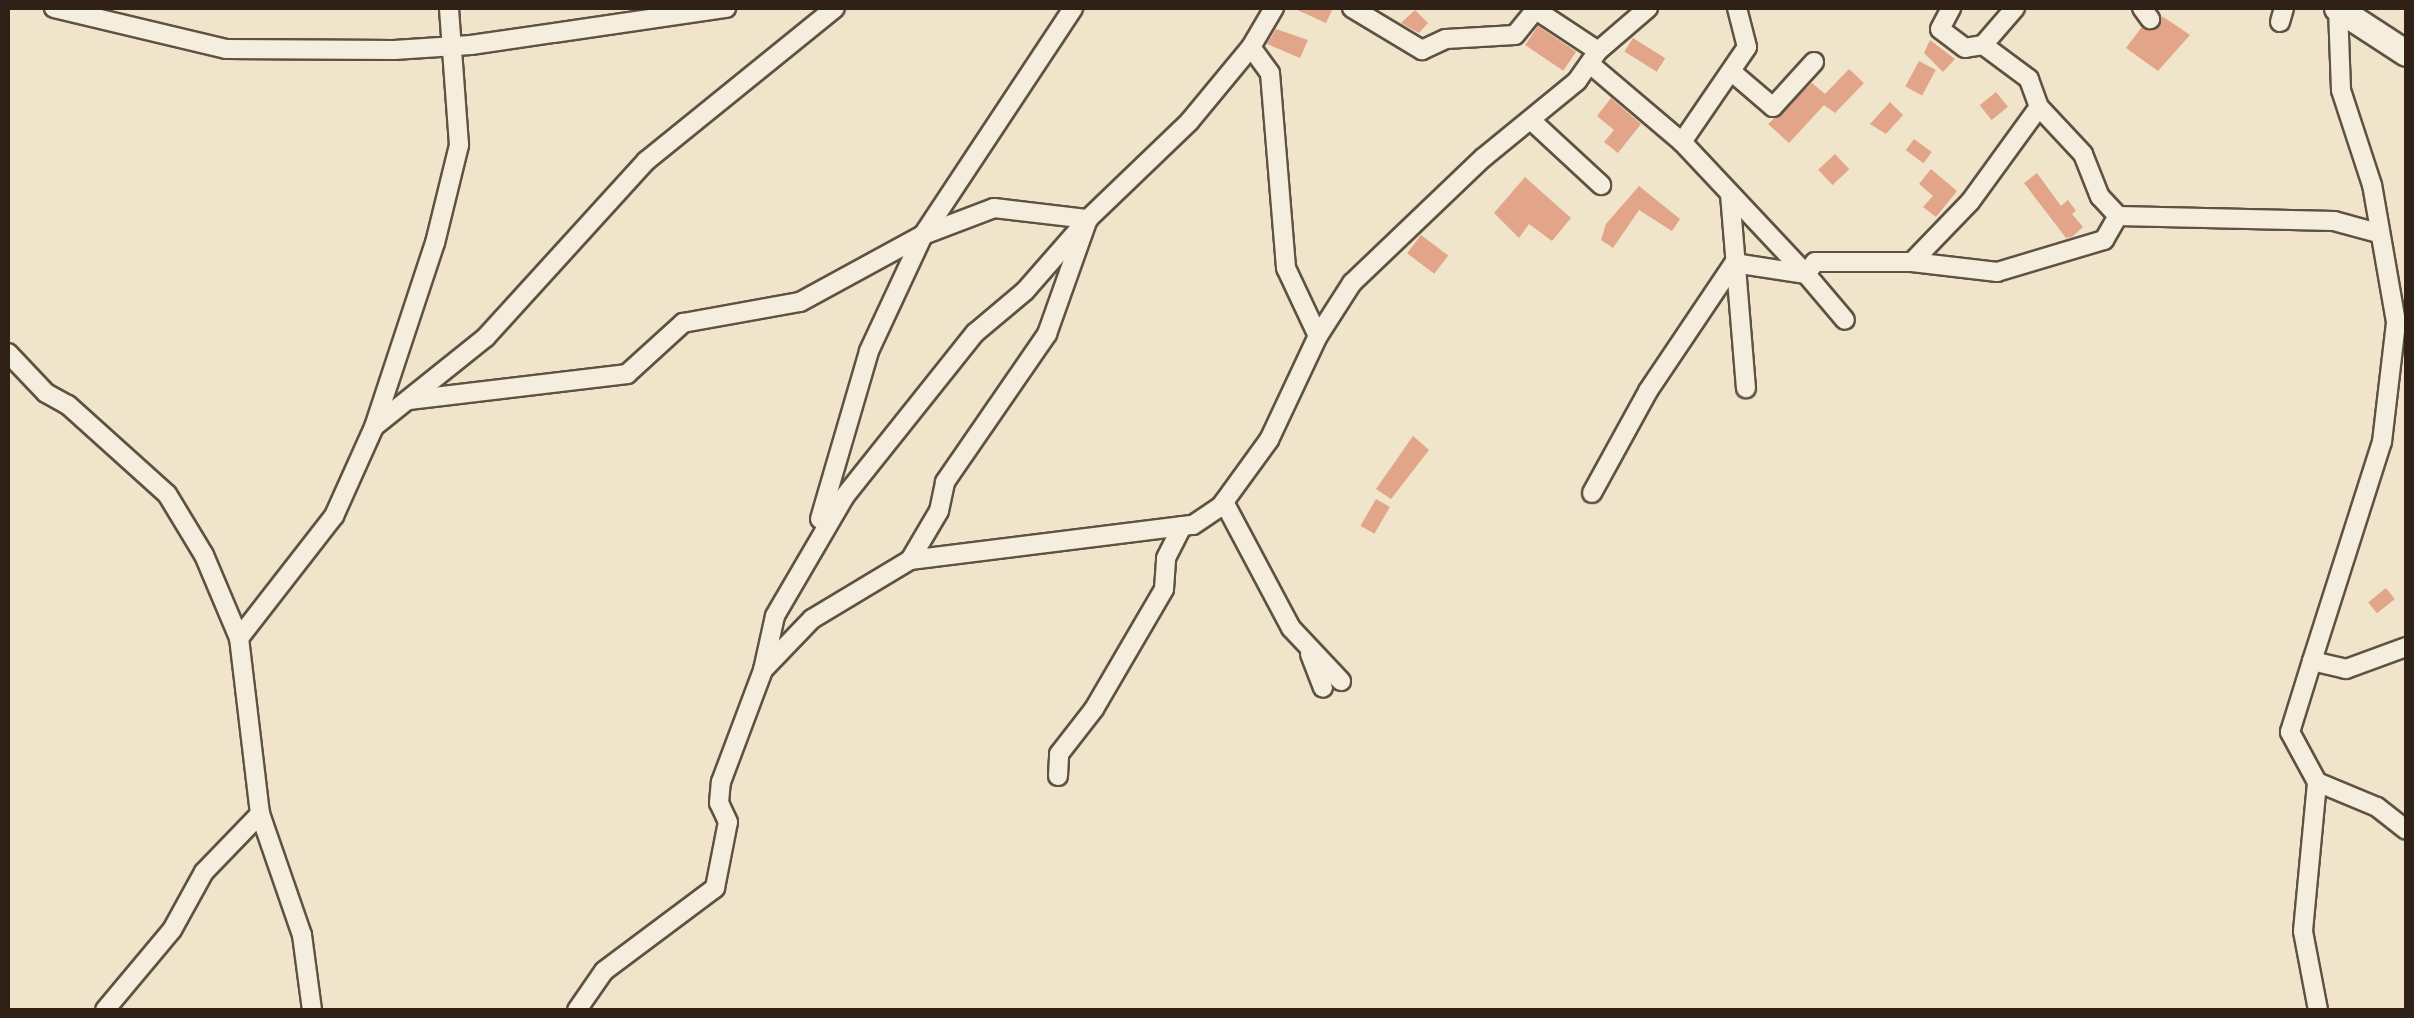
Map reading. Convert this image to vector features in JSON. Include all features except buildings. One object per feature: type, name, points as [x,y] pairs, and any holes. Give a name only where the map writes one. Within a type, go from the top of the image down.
[{"type":"street","points":[[54,8],[226,49],[454,46],[726,8]]},
{"type":"street","points":[[239,638],[334,516],[374,427],[436,243],[459,145],[449,8]]},
{"type":"street","points":[[374,427],[486,337],[646,161],[835,8]]},
{"type":"street","points":[[577,1010],[604,972],[715,888],[728,822],[719,803],[721,782],[763,670],[775,616],[808,552],[838,473],[869,350],[923,236],[1072,8]]},
{"type":"street","points":[[808,552],[900,423],[975,333],[1024,292],[1088,220],[1190,122],[1251,47],[1274,8]]},
{"type":"street","points":[[1352,8],[1422,50],[1446,38],[1515,35],[1536,9],[1682,142],[1845,320]]},
{"type":"street","points":[[763,670],[812,619],[910,560],[1193,525],[1224,502],[1296,394],[1318,336],[1382,250],[1533,122],[1648,8]]},
{"type":"street","points":[[1682,142],[1747,47],[1737,8]]},
{"type":"street","points":[[1951,8],[1940,29],[1964,48],[1983,46],[2029,79],[2039,107],[2084,154],[2100,197],[2118,216],[2334,221],[2378,232]]},
{"type":"street","points":[[1983,46],[2015,8]]},
{"type":"street","points":[[2338,8],[2406,53]]},
{"type":"street","points":[[2318,1010],[2303,931],[2316,782],[2290,732],[2382,442],[2396,322],[2372,184],[2341,90],[2338,8]]},
{"type":"street","points":[[1251,47],[1270,73],[1286,268],[1318,336]]},
{"type":"street","points":[[1732,72],[1773,108],[1814,62]]},
{"type":"street","points":[[1912,262],[1970,202],[1998,155],[2039,107]]},
{"type":"street","points":[[1533,122],[1601,185]]},
{"type":"street","points":[[1730,194],[1746,388]]},
{"type":"street","points":[[409,400],[626,374],[683,323],[800,302],[923,236],[994,208],[1088,220]]},
{"type":"street","points":[[1806,274],[1816,262],[1912,262],[1997,272],[2024,267],[2104,240],[2118,216]]},
{"type":"street","points":[[910,560],[939,511],[945,482],[1047,334],[1088,220]]},
{"type":"street","points":[[1734,263],[1806,274]]},
{"type":"street","points":[[1592,493],[1648,391],[1734,263]]},
{"type":"street","points":[[8,353],[46,394],[68,405],[167,494],[204,556],[239,638],[260,814],[302,935],[312,1010]]},
{"type":"street","points":[[1224,502],[1262,578],[1306,644],[1342,681]]},
{"type":"street","points":[[1058,776],[1060,754],[1094,709],[1164,590],[1166,558],[1182,526]]},
{"type":"street","points":[[1306,644],[1323,688]]},
{"type":"street","points":[[2312,662],[2346,669],[2406,647]]},
{"type":"street","points":[[2316,782],[2377,807],[2406,830]]},
{"type":"street","points":[[105,1010],[172,930],[204,872],[260,814]]}]
